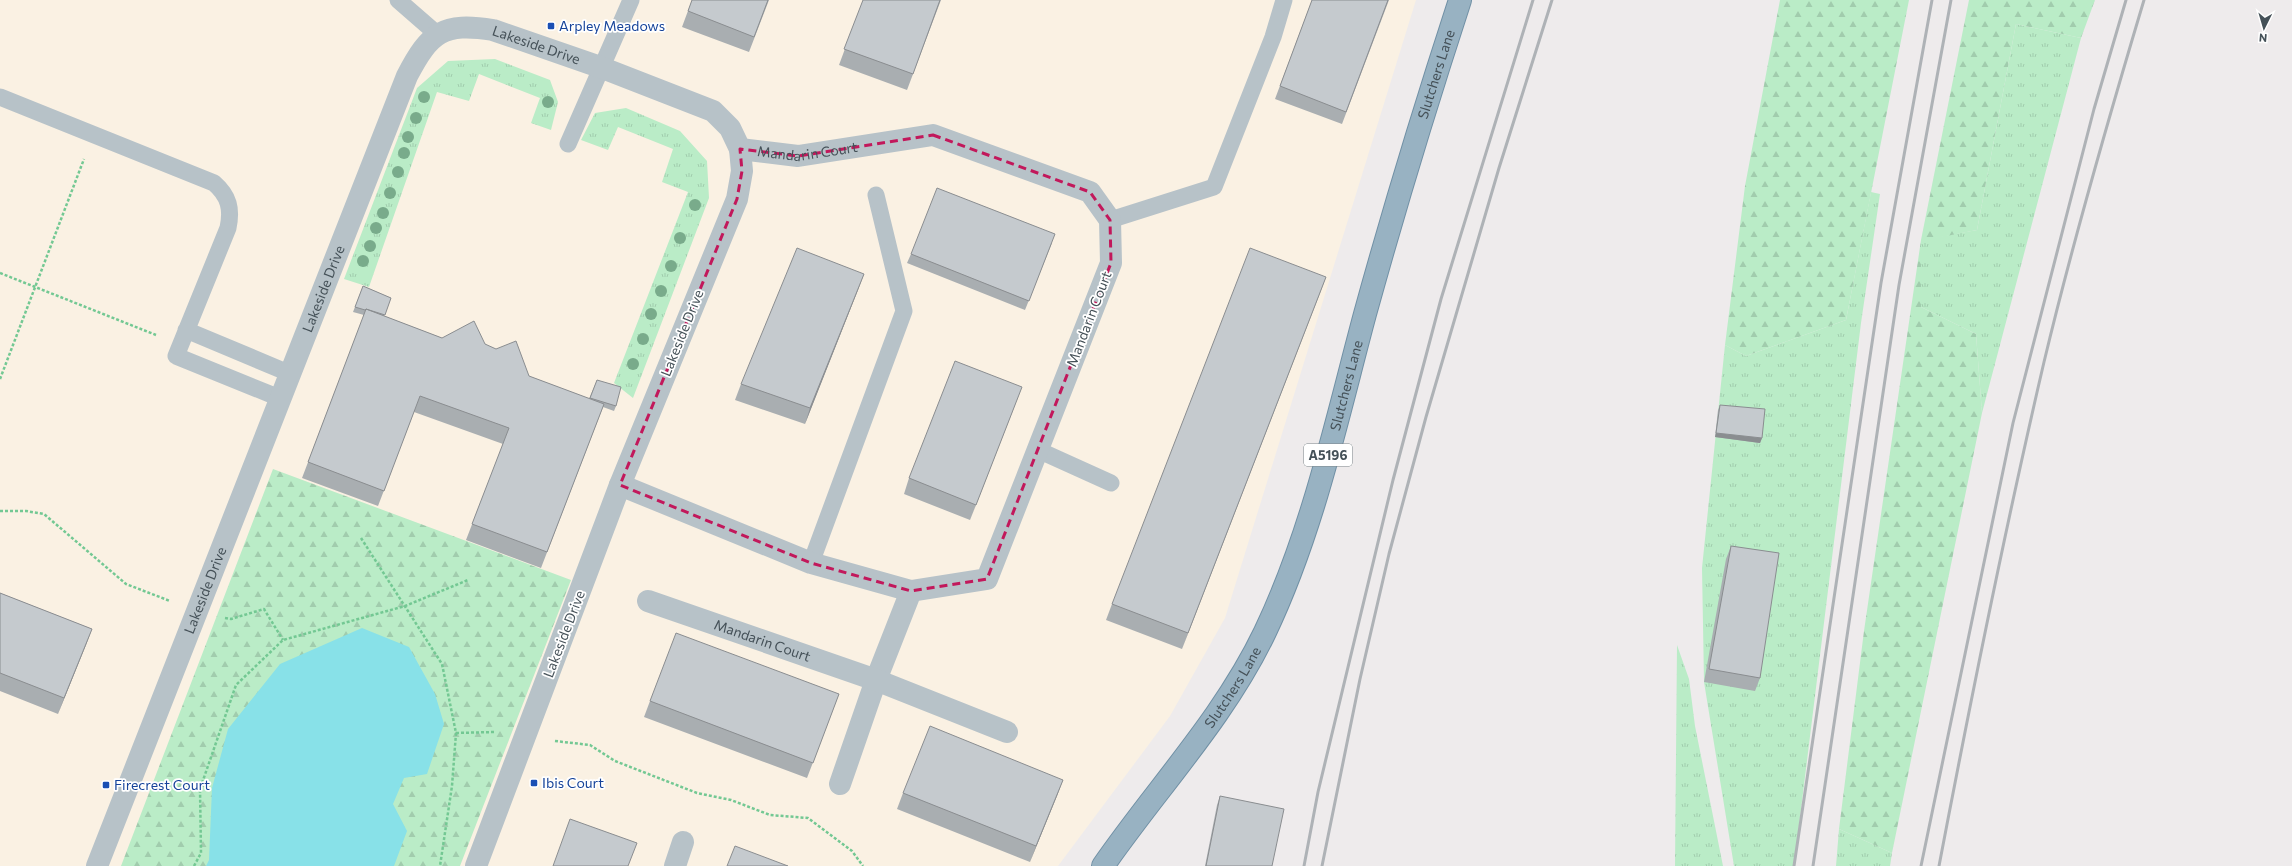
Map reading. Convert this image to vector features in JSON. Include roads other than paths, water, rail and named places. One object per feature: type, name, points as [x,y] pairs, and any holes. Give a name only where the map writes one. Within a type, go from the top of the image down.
[{"type":"highway","name":"Slutchers Lane","points":[[1103,866],[1158,791],[1192,750],[1232,690],[1264,634],[1290,577],[1311,516],[1412,148],[1460,0]]},
{"type":"street","name":"Lakeside Drive","points":[[97,866],[196,611],[282,399],[407,76],[416,58],[437,34],[454,27],[474,27],[493,30],[600,67],[713,111],[730,128],[740,149],[742,170],[737,199],[620,485],[476,866]]},
{"type":"street","name":"Mandarin Court","points":[[620,485],[811,563],[911,591],[987,579],[1111,263],[1110,220],[1090,192],[933,135],[798,156],[740,149]]},
{"type":"street","points":[[840,784],[876,680],[911,591]]},
{"type":"street","name":"Mandarin Court","points":[[648,601],[876,680],[1007,732]]},
{"type":"street","points":[[675,866],[683,842]]},
{"type":"lane","points":[[398,0],[437,34]]},
{"type":"lane","points":[[568,144],[600,67],[631,0]]},
{"type":"lane","points":[[1110,220],[1214,186],[1272,37],[1284,0]]},
{"type":"lane","points":[[0,97],[214,183],[223,191],[229,202],[231,214],[228,228],[181,344]]},
{"type":"lane","points":[[811,563],[904,311],[876,195]]},
{"type":"lane","points":[[181,344],[291,374]]},
{"type":"lane","points":[[181,344],[282,399]]},
{"type":"lane","points":[[1038,450],[1111,483]]},
{"type":"water","points":[[362,628],[409,647],[435,694],[444,724],[427,774],[404,778],[393,804],[407,831],[394,866],[206,866],[209,860],[212,788],[228,729],[280,664]]},
{"type":"railway","points":[[1304,866],[1318,792],[1393,480],[1441,299],[1533,0]]},
{"type":"railway","points":[[1322,866],[1360,679],[1389,554],[1426,417],[1499,168],[1552,0]]},
{"type":"railway","points":[[1794,866],[1881,283],[1932,0]]},
{"type":"railway","points":[[1813,866],[1899,285],[1951,0]]},
{"type":"railway","points":[[1921,866],[2013,423],[2094,109],[2126,0]]},
{"type":"railway","points":[[1939,866],[1989,614],[2044,362],[2091,181],[2144,0]]},
{"type":"place","name":"Arpley Meadows","points":[[551,26]]},
{"type":"place","name":"Ibis Court","points":[[534,783]]},
{"type":"place","name":"Firecrest Court","points":[[106,785]]}]
